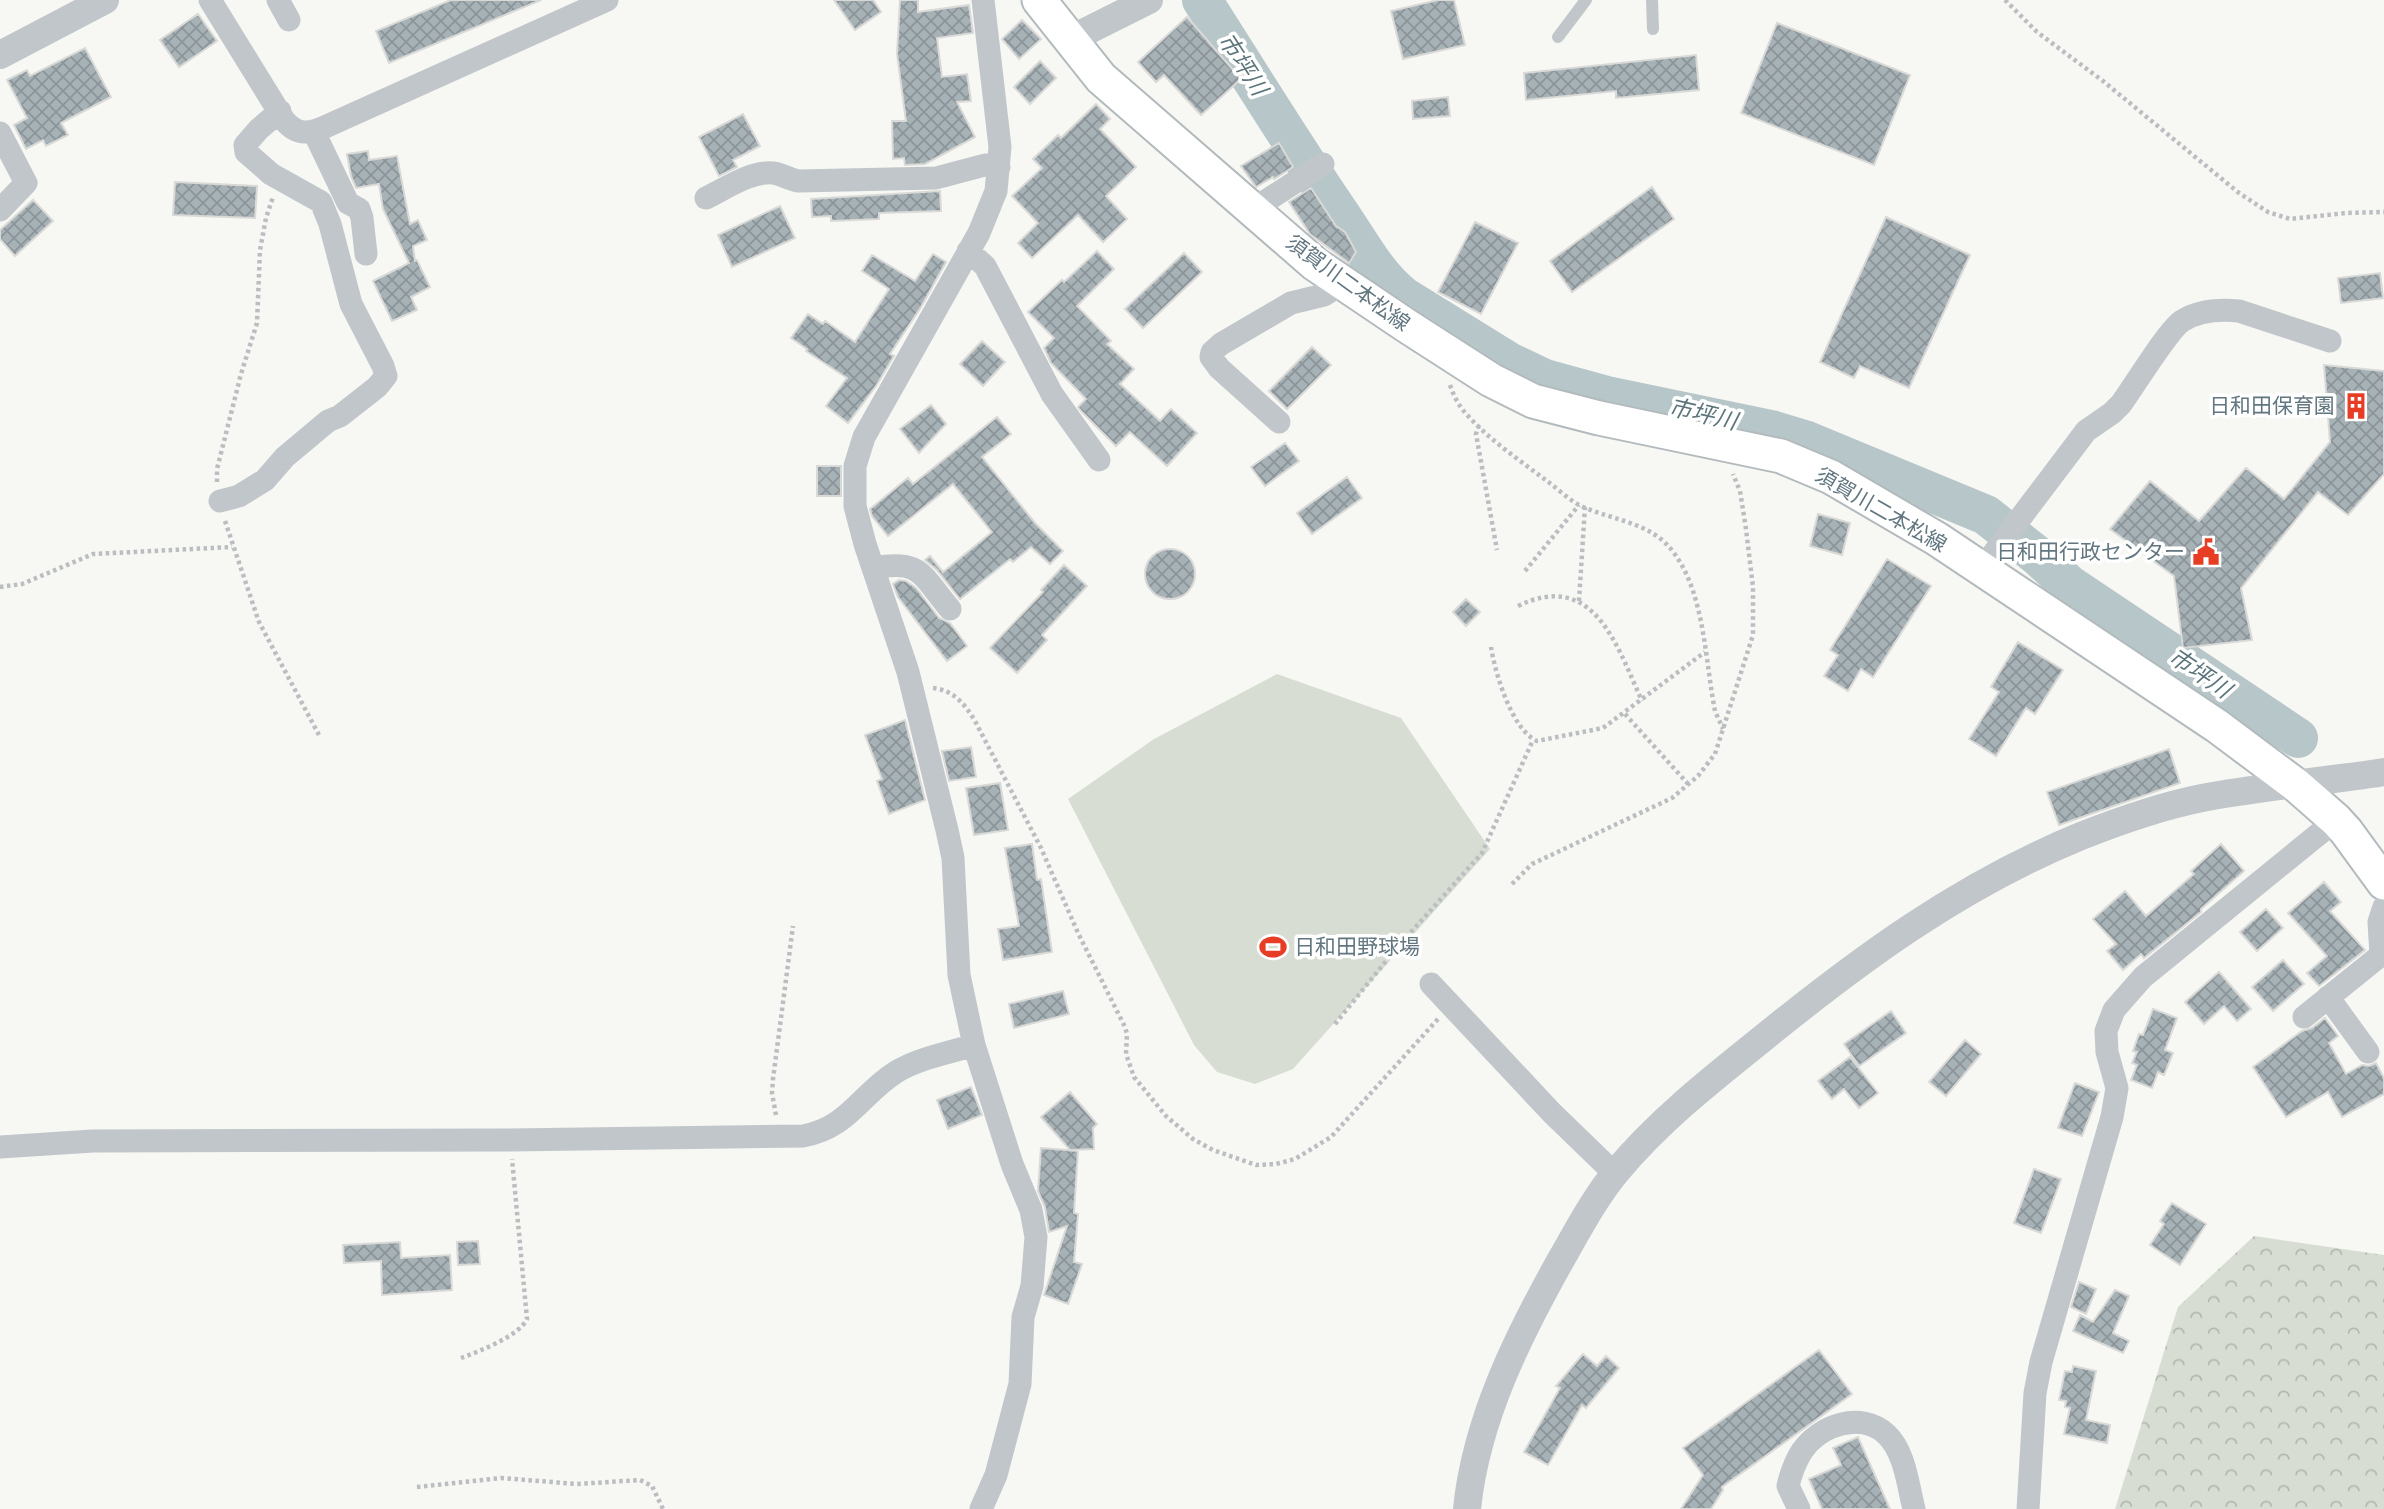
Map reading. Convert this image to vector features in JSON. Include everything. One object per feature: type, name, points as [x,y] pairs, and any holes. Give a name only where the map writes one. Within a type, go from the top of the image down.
[{"type":"main road","name":"須賀川二本松線","points":[[1039,0],[1101,78],[1315,264],[1343,283],[1513,392],[1533,401],[1599,418],[1781,456],[1831,477],[1937,539],[2217,726],[2296,785],[2336,820],[2382,876]]},
{"type":"street","points":[[0,55],[69,8],[105,0]]},
{"type":"street","points":[[209,0],[295,131],[314,132],[607,0]]},
{"type":"street","points":[[981,1509],[996,1475],[1020,1384],[1023,1317],[1032,1286],[1036,1237],[1031,1210],[974,1045],[959,975],[953,858],[911,684],[855,506],[854,479],[864,438],[990,208],[999,167],[998,124],[983,0]]},
{"type":"street","points":[[1071,39],[1149,0]]},
{"type":"street","points":[[220,501],[239,496],[265,480],[285,457],[373,390],[386,376],[351,304],[332,228],[321,202],[271,174],[246,152],[245,145],[280,111]]},
{"type":"street","points":[[314,132],[348,203],[359,209],[366,254]]},
{"type":"street","points":[[0,133],[26,183],[0,210]]},
{"type":"street","points":[[1252,210],[1323,164]]},
{"type":"street","points":[[706,198],[749,177],[771,173],[799,181],[936,178],[985,165],[999,167]]},
{"type":"street","points":[[968,251],[985,266],[1052,394],[1099,460]]},
{"type":"street","points":[[1279,422],[1219,368],[1211,357],[1212,352],[1291,303],[1324,295],[1343,283]]},
{"type":"street","points":[[1981,570],[2086,430],[2121,404],[2178,323],[2202,313],[2239,311],[2330,341]]},
{"type":"street","points":[[873,568],[897,564],[916,569],[950,609]]},
{"type":"street","points":[[1467,1509],[1475,1460],[1487,1417],[1513,1353],[1541,1294],[1614,1173],[1678,1107],[1811,999],[1928,915],[2028,861],[2081,836],[2200,799],[2384,772]]},
{"type":"street","points":[[2028,1509],[2035,1393],[2041,1362],[2112,1117],[2117,1088],[2107,1052],[2106,1031],[2114,1010],[2143,977],[2336,820]]},
{"type":"street","points":[[2304,1017],[2381,955],[2379,922],[2384,907]]},
{"type":"street","points":[[1431,984],[1552,1113],[1614,1173]]},
{"type":"street","points":[[2328,997],[2368,1052]]},
{"type":"street","points":[[0,1147],[93,1141],[803,1136],[827,1130],[846,1117],[875,1087],[902,1069],[974,1045]]},
{"type":"street","points":[[1799,1509],[1788,1486],[1796,1461],[1804,1448],[1838,1424],[1861,1422],[1885,1433],[1892,1441],[1899,1454],[1914,1509]]},
{"type":"lane","points":[[1558,37],[1586,0]]},
{"type":"lane","points":[[1652,0],[1653,29]]},
{"type":"path","points":[[2005,0],[2037,32],[2239,193],[2268,212],[2290,219],[2384,212]]},
{"type":"path","points":[[1450,376],[1451,390],[1460,406],[1514,456],[1579,505],[1647,529],[1659,536],[1677,555],[1695,592],[1715,711],[1724,729]]},
{"type":"path","points":[[1479,425],[1476,434],[1497,550]]},
{"type":"path","points":[[1512,884],[1532,864],[1672,798],[1698,776],[1715,754],[1752,641],[1754,621],[1753,587],[1740,491],[1729,465]]},
{"type":"path","points":[[1525,570],[1579,505]]},
{"type":"path","points":[[1579,601],[1585,507]]},
{"type":"path","points":[[0,587],[22,584],[93,554],[232,547]]},
{"type":"path","points":[[1518,606],[1552,596],[1579,601],[1595,612],[1617,646],[1642,701]]},
{"type":"path","points":[[1491,647],[1498,681],[1505,698],[1533,740],[1537,741],[1603,728],[1705,651]]},
{"type":"path","points":[[911,684],[940,688],[966,705],[1041,848],[1077,933],[1125,1027],[1126,1054],[1134,1077],[1166,1116],[1193,1139],[1213,1150],[1256,1165],[1276,1164],[1305,1154],[1331,1137],[1451,1005]]},
{"type":"path","points":[[1625,714],[1689,785]]},
{"type":"path","points":[[1335,1024],[1395,950],[1482,853],[1533,740]]},
{"type":"path","points":[[782,1136],[772,1093],[793,926]]},
{"type":"path","points":[[461,1358],[514,1333],[524,1326],[527,1319],[510,1140]]},
{"type":"path","points":[[417,1487],[501,1478],[577,1484],[640,1480],[652,1486],[663,1509]]},
{"type":"green space","name":"日和田野球場","points":[[1277,674],[1401,718],[1490,849],[1293,1069],[1255,1084],[1217,1072],[1194,1045],[1068,799],[1154,739]]},
{"type":"green space","points":[[2254,1236],[2384,1255],[2384,1509],[2115,1509],[2178,1307]]},
{"type":"building","points":[[451,0],[541,0],[389,63],[376,31]]},
{"type":"building","points":[[834,0],[873,0],[881,12],[855,30]]},
{"type":"building","points":[[900,0],[918,0],[918,12],[969,5],[973,33],[937,38],[942,77],[967,74],[971,101],[957,102],[975,137],[925,164],[905,165],[904,158],[893,159],[892,121],[906,121],[897,54]]},
{"type":"building","points":[[1438,0],[1454,0],[1465,45],[1403,59],[1391,11]]},
{"type":"building","points":[[198,14],[217,41],[179,67],[160,40]]},
{"type":"building","points":[[1187,17],[1241,79],[1201,115],[1164,75],[1156,82],[1138,62]]},
{"type":"building","points":[[1022,20],[1041,39],[1019,59],[1002,39]]},
{"type":"building","points":[[1777,23],[1910,75],[1874,165],[1741,113]]},
{"type":"building","points":[[85,48],[111,97],[61,123],[68,135],[46,146],[43,140],[26,149],[14,125],[27,118],[7,80],[27,70],[30,76]]},
{"type":"building","points":[[1696,55],[1699,90],[1616,98],[1616,91],[1526,100],[1524,73]]},
{"type":"building","points":[[1040,61],[1056,78],[1030,104],[1014,87]]},
{"type":"building","points":[[1448,97],[1450,116],[1413,119],[1412,101]]},
{"type":"building","points":[[1096,104],[1110,119],[1100,129],[1136,167],[1106,196],[1127,219],[1103,242],[1078,215],[1032,258],[1018,243],[1038,223],[1012,196],[1042,168],[1033,159],[1058,135],[1061,138]]},
{"type":"building","points":[[743,114],[760,146],[733,160],[737,167],[719,176],[699,137]]},
{"type":"building","points":[[1279,143],[1293,167],[1256,187],[1241,166]]},
{"type":"building","points":[[368,151],[369,160],[397,156],[410,224],[418,220],[427,240],[413,246],[415,261],[417,260],[430,287],[411,297],[417,310],[392,321],[373,281],[409,263],[383,209],[379,184],[356,188],[351,176],[347,154]]},
{"type":"building","points":[[175,182],[257,186],[255,218],[173,215]]},
{"type":"building","points":[[1652,187],[1674,219],[1572,292],[1550,261]]},
{"type":"building","points":[[1311,188],[1336,226],[1345,232],[1356,252],[1349,263],[1310,234],[1289,202]]},
{"type":"building","points":[[940,191],[941,211],[879,213],[879,219],[831,221],[831,216],[812,217],[811,199]]},
{"type":"building","points":[[33,200],[53,221],[15,256],[0,239],[0,230]]},
{"type":"building","points":[[780,206],[795,238],[732,267],[718,235]]},
{"type":"building","points":[[1886,217],[1970,255],[1909,388],[1860,366],[1854,378],[1820,362]]},
{"type":"building","points":[[1475,222],[1518,243],[1481,314],[1438,292]]},
{"type":"building","points":[[1097,251],[1114,269],[1077,306],[1111,341],[1107,344],[1134,369],[1120,384],[1160,421],[1171,409],[1197,433],[1167,466],[1130,432],[1116,446],[1081,411],[1078,407],[1086,399],[1051,363],[1044,348],[1054,338],[1028,312]]},
{"type":"building","points":[[1184,253],[1202,272],[1143,328],[1125,309]]},
{"type":"building","points":[[933,254],[946,262],[890,354],[894,356],[876,386],[848,423],[826,406],[847,378],[791,338],[808,314],[823,324],[825,321],[855,342],[889,289],[862,271],[872,255],[915,281]]},
{"type":"building","points":[[2380,273],[2383,298],[2341,303],[2338,278]]},
{"type":"building","points":[[982,341],[1005,362],[983,386],[960,364]]},
{"type":"building","points":[[1312,347],[1331,365],[1287,409],[1269,391]]},
{"type":"building","name":"日和田行政センター","points":[[2324,365],[2384,371],[2384,474],[2348,515],[2318,492],[2241,588],[2252,640],[2183,648],[2174,576],[2110,529],[2150,481],[2199,521],[2246,468],[2284,499],[2330,442]]},
{"type":"building","points":[[931,405],[946,424],[919,453],[900,429]]},
{"type":"building","points":[[997,417],[1011,434],[982,457],[1035,523],[1063,551],[1050,564],[1031,547],[1013,562],[1010,559],[960,599],[937,570],[925,560],[930,556],[943,572],[992,532],[953,484],[888,536],[872,516],[870,509],[908,478],[913,484]]},
{"type":"building","points":[[1285,443],[1299,461],[1265,486],[1251,467]]},
{"type":"building","points":[[817,466],[841,466],[841,496],[817,496]]},
{"type":"building","points":[[1347,477],[1362,498],[1312,534],[1297,513]]},
{"type":"building","points":[[1818,514],[1850,523],[1842,555],[1810,546]]},
{"type":"building","points":[[1170,549],[1188,556],[1195,574],[1188,592],[1170,599],[1152,592],[1145,574],[1152,556]]},
{"type":"building","points":[[1887,559],[1931,586],[1873,677],[1861,669],[1848,691],[1824,676],[1838,655],[1830,650]]},
{"type":"building","points":[[1064,565],[1087,586],[1042,635],[1047,640],[1017,673],[990,648],[1043,592],[1041,590]]},
{"type":"building","points":[[899,580],[916,588],[939,618],[950,623],[967,646],[947,661],[898,597],[893,584]]},
{"type":"building","points":[[1466,599],[1480,612],[1466,626],[1453,612]]},
{"type":"building","points":[[2018,642],[2063,670],[2035,714],[2026,708],[1996,756],[1969,739],[1999,692],[1991,687]]},
{"type":"building","points":[[905,720],[925,800],[889,814],[877,781],[882,779],[865,735]]},
{"type":"building","points":[[971,747],[976,777],[949,781],[942,751]]},
{"type":"building","points":[[2169,749],[2180,783],[2059,825],[2047,792]]},
{"type":"building","points":[[1000,783],[1008,830],[974,835],[966,788]]},
{"type":"building","points":[[1032,844],[1037,880],[1041,879],[1052,952],[1003,960],[998,929],[1019,926],[1005,848]]},
{"type":"building","points":[[2221,844],[2244,871],[2201,909],[2201,912],[2144,958],[2141,954],[2123,970],[2107,951],[2116,944],[2093,919],[2125,891],[2146,916],[2194,874],[2191,871]]},
{"type":"building","points":[[2324,882],[2341,902],[2330,911],[2365,950],[2319,986],[2307,973],[2327,956],[2288,913]]},
{"type":"building","points":[[2266,909],[2283,928],[2257,951],[2240,932]]},
{"type":"building","points":[[2283,960],[2304,984],[2273,1011],[2252,987]]},
{"type":"building","points":[[2219,972],[2251,1009],[2237,1021],[2224,1006],[2204,1024],[2185,1002]]},
{"type":"building","points":[[1063,991],[1069,1014],[1014,1028],[1009,1004]]},
{"type":"building","points":[[2153,1009],[2177,1018],[2165,1050],[2173,1053],[2164,1075],[2158,1072],[2152,1088],[2131,1080],[2137,1065],[2132,1063],[2137,1052],[2133,1051],[2139,1034],[2143,1035]]},
{"type":"building","points":[[1891,1011],[1906,1033],[1859,1066],[1844,1044]]},
{"type":"building","points":[[2325,1018],[2338,1036],[2329,1043],[2346,1074],[2362,1065],[2376,1063],[2384,1078],[2384,1094],[2342,1117],[2328,1092],[2286,1117],[2253,1067],[2302,1031],[2312,1028]]},
{"type":"building","points":[[1965,1040],[1981,1054],[1946,1096],[1929,1082]]},
{"type":"building","points":[[1850,1057],[1878,1093],[1859,1108],[1844,1089],[1832,1099],[1818,1081]]},
{"type":"building","points":[[2075,1083],[2099,1092],[2082,1136],[2058,1128]]},
{"type":"building","points":[[971,1087],[982,1115],[948,1129],[937,1100]]},
{"type":"building","points":[[1070,1092],[1097,1124],[1093,1128],[1094,1149],[1070,1150],[1041,1117]]},
{"type":"building","points":[[1041,1148],[1078,1151],[1074,1213],[1078,1214],[1074,1262],[1082,1264],[1068,1304],[1044,1295],[1067,1226],[1049,1232],[1045,1207],[1038,1191]]},
{"type":"building","points":[[2034,1169],[2061,1179],[2041,1233],[2014,1223]]},
{"type":"building","points":[[2172,1203],[2206,1224],[2180,1265],[2150,1245],[2164,1224],[2160,1221]]},
{"type":"building","points":[[478,1241],[480,1264],[458,1265],[457,1242]]},
{"type":"building","points":[[400,1242],[401,1258],[450,1255],[452,1290],[382,1295],[381,1261],[344,1263],[343,1245]]},
{"type":"building","points":[[2079,1282],[2096,1289],[2086,1314],[2071,1307]]},
{"type":"building","points":[[2115,1290],[2129,1296],[2113,1333],[2129,1341],[2123,1353],[2073,1331],[2080,1315],[2093,1322]]},
{"type":"building","points":[[1819,1350],[1852,1394],[1722,1487],[1723,1490],[1711,1509],[1681,1509],[1703,1475],[1683,1448]]},
{"type":"building","points":[[1583,1354],[1597,1366],[1606,1356],[1619,1368],[1586,1408],[1582,1405],[1548,1465],[1524,1452],[1560,1388],[1556,1386]]},
{"type":"building","points":[[2073,1366],[2096,1371],[2086,1420],[2110,1425],[2107,1443],[2064,1434],[2070,1408],[2065,1407],[2066,1401],[2059,1400],[2065,1371],[2072,1372]]},
{"type":"building","points":[[1858,1437],[1890,1509],[1822,1509],[1809,1479],[1841,1465],[1833,1448]]},
{"type":"waterway","name":"市坪川","points":[[1202,0],[1370,260],[1404,297],[1509,362],[1545,379],[1607,396],[1771,430],[1807,441],[1986,515],[2068,584],[2298,738]]},
{"type":"place","name":"日和田保育園","points":[[2356,406]]},
{"type":"place","name":"日和田行政センター","points":[[2206,552]]},
{"type":"place","name":"日和田野球場","points":[[1273,947]]}]
